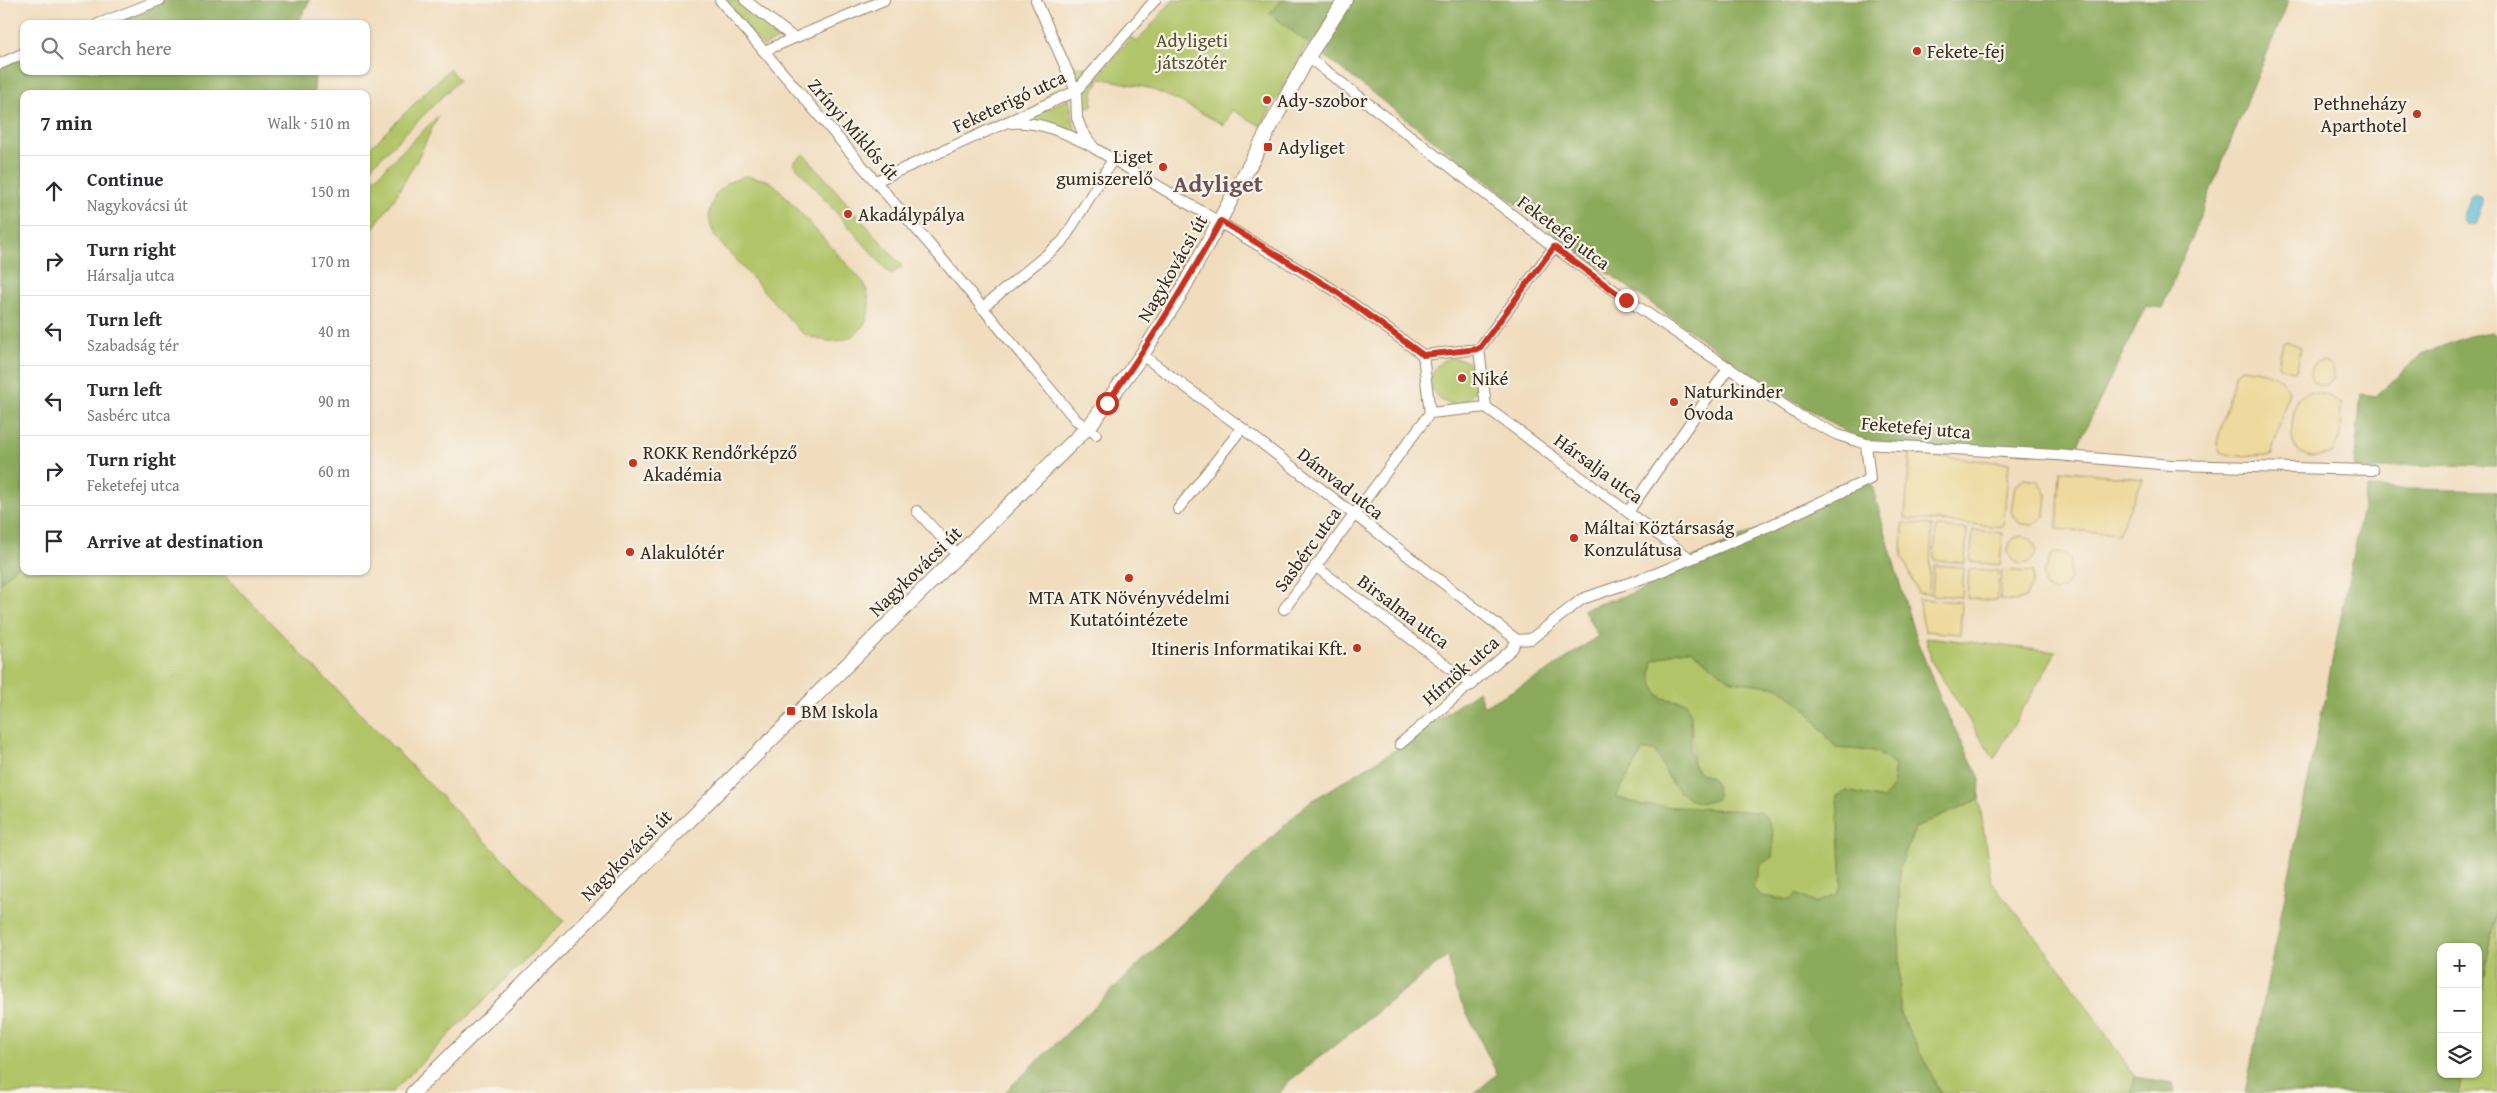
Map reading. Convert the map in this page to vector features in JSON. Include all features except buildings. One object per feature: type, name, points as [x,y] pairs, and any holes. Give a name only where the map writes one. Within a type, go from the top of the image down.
[{"type":"street","points":[[108,20],[160,0]]},
{"type":"street","name":"Zrínyi Miklós út","points":[[720,0],[876,181],[1076,420],[1092,431]]},
{"type":"street","points":[[746,0],[794,38]]},
{"type":"street","points":[[764,51],[884,0]]},
{"type":"street","points":[[1036,0],[1076,91],[1077,118],[1082,131],[1094,148]]},
{"type":"street","name":"Feketerigó utca","points":[[876,181],[1076,91],[1155,0]]},
{"type":"street","name":"Nagykovácsi út","points":[[413,1093],[958,556],[1092,431],[1179,296],[1217,219],[1308,57],[1345,0]]},
{"type":"street","points":[[0,64],[20,55]]},
{"type":"street","name":"Feketefej utca","points":[[1308,57],[1554,247],[1626,300],[1813,423],[1838,435],[1866,444],[2057,455],[2171,465],[2373,470]]},
{"type":"street","points":[[1005,124],[1027,122],[1047,126],[1094,148],[1217,219],[1334,290],[1423,355],[1479,349]]},
{"type":"street","points":[[982,308],[1063,240],[1113,159]]},
{"type":"street","points":[[1423,355],[1430,413],[1486,407],[1479,349],[1554,247]]},
{"type":"street","name":"Dámvad utca","points":[[1142,354],[1242,428],[1517,640]]},
{"type":"street","points":[[1628,512],[1728,367]]},
{"type":"street","name":"Hársalja utca","points":[[1486,407],[1691,559]]},
{"type":"street","name":"Sasbérc utca","points":[[1284,609],[1430,413]]},
{"type":"street","points":[[1178,509],[1242,428]]},
{"type":"street","name":"Hírnök utca","points":[[1400,744],[1512,650],[1517,640],[1530,639],[1582,599],[1655,574],[1691,559],[1769,526],[1870,479],[1866,444]]},
{"type":"street","points":[[917,510],[958,556]]},
{"type":"street","name":"Birsalma utca","points":[[1315,566],[1472,685]]},
{"type":"green space","points":[[160,0],[310,0],[299,20],[108,20]]},
{"type":"green space","points":[[724,0],[739,0],[783,37],[763,46]]},
{"type":"green space","name":"Adyligeti játszótér","points":[[1173,0],[1283,0],[1269,13],[1308,42],[1261,126],[1232,110],[1224,125],[1175,99],[1148,88],[1100,78],[1093,92],[1092,106],[1081,108],[1081,100],[1085,92],[1131,37],[1137,42]]},
{"type":"green space","points":[[1283,0],[2289,0],[2162,308],[2146,306],[2073,455],[1866,444],[1758,379],[1569,245],[1269,13]]},
{"type":"green space","points":[[20,55],[20,75],[315,75],[314,90],[20,90],[20,562],[0,584],[0,64]]},
{"type":"green space","points":[[1067,64],[1089,68],[1079,80],[1075,80]]},
{"type":"green space","points":[[449,69],[459,80],[370,168],[370,148]]},
{"type":"green space","points":[[1069,99],[1076,134],[1033,120],[1033,115]]},
{"type":"green space","points":[[438,116],[418,158],[395,198],[370,232],[370,183]]},
{"type":"green space","name":"Akadálypálya","points":[[804,154],[902,266],[891,275],[793,163]]},
{"type":"green space","points":[[745,176],[767,180],[776,186],[864,283],[869,300],[868,314],[863,326],[854,334],[843,340],[830,341],[815,338],[800,331],[716,238],[709,216],[715,195],[727,183]]},
{"type":"green space","points":[[2492,332],[2497,336],[2497,466],[2403,465],[2373,470],[2354,468],[2361,394],[2376,396],[2422,354],[2469,336]]},
{"type":"green space","points":[[1450,358],[1458,358],[1467,362],[1473,368],[1477,381],[1473,394],[1467,400],[1458,404],[1450,404],[1441,400],[1435,394],[1431,385],[1431,377],[1435,368],[1441,362]]},
{"type":"green space","points":[[1870,479],[1914,633],[1944,708],[1980,778],[1979,799],[1915,828],[1899,869],[1900,1014],[1941,1093],[1475,1093],[1497,1074],[1455,989],[1448,956],[1288,1082],[1280,1093],[1004,1093],[1308,803],[1397,749],[1478,691],[1484,706],[1547,672],[1598,636],[1583,609],[1639,591],[1691,559]],"holes":[[[1691,650],[1731,681],[1779,687],[1807,710],[1836,748],[1874,751],[1895,765],[1892,789],[1883,799],[1847,791],[1837,796],[1842,884],[1837,895],[1815,903],[1796,894],[1790,900],[1762,896],[1753,888],[1761,864],[1772,857],[1771,827],[1761,812],[1642,805],[1616,797],[1643,750],[1655,751],[1671,781],[1686,797],[1695,801],[1705,802],[1717,799],[1717,790],[1713,779],[1701,773],[1693,764],[1691,758],[1691,727],[1686,702],[1661,698],[1652,681],[1653,661],[1677,651]]]},
{"type":"green space","points":[[2367,488],[2497,491],[2497,912],[2482,983],[2482,943],[2437,943],[2437,1078],[2462,1078],[2459,1093],[2245,1093]]},
{"type":"green space","points":[[20,561],[20,575],[224,575],[564,921],[391,1093],[0,1093],[0,584]]},
{"type":"green space","points":[[1926,637],[2056,652],[1994,759],[1931,661]]},
{"type":"green space","points":[[1691,650],[1732,681],[1779,687],[1807,710],[1836,748],[1874,751],[1895,765],[1892,790],[1883,799],[1847,791],[1837,796],[1842,884],[1837,895],[1815,903],[1796,894],[1791,900],[1761,896],[1753,888],[1761,864],[1772,857],[1773,844],[1761,812],[1642,805],[1616,797],[1643,750],[1655,751],[1672,784],[1699,773],[1693,762],[1691,713],[1659,695],[1654,689],[1651,672],[1653,661],[1677,651]]},
{"type":"green space","points":[[1979,799],[1991,881],[2064,973],[2135,1077],[2131,1093],[1941,1093],[1900,1014],[1899,869],[1915,828]]},
{"type":"green space","points":[[2497,912],[2497,1093],[2459,1093],[2462,1078],[2482,1078],[2482,983]]},
{"type":"green space","points":[[2135,1077],[2173,1083],[2175,1093],[2131,1093]]},
{"type":"sand","points":[[2286,341],[2301,347],[2297,369],[2293,371],[2280,368],[2278,365],[2283,342]]},
{"type":"sand","points":[[2322,361],[2331,364],[2334,373],[2331,382],[2322,385],[2313,382],[2310,373],[2313,364]]},
{"type":"sand","points":[[2242,368],[2275,376],[2285,384],[2289,391],[2271,455],[2237,456],[2220,453],[2217,443],[2236,372]]},
{"type":"sand","points":[[2310,392],[2327,395],[2341,403],[2340,439],[2332,453],[2316,456],[2305,455],[2298,450],[2294,443],[2292,423],[2297,398]]},
{"type":"sand","points":[[1910,454],[2009,463],[2003,527],[1905,518]]},
{"type":"sand","points":[[2060,470],[2143,479],[2118,534],[2057,529]]},
{"type":"sand","points":[[2025,479],[2039,481],[2047,495],[2045,516],[2034,525],[2020,524],[2011,512],[2015,485]]},
{"type":"sand","points":[[1903,523],[1932,525],[1929,594],[1918,593],[1902,555]]},
{"type":"sand","points":[[1936,527],[1967,529],[1965,563],[1934,560]]},
{"type":"sand","points":[[1973,530],[2003,533],[2000,565],[1970,562]]},
{"type":"sand","points":[[2022,536],[2032,540],[2036,550],[2032,560],[2022,564],[2012,560],[2008,550],[2012,540]]},
{"type":"sand","points":[[2060,552],[2070,558],[2070,578],[2065,588],[2054,592],[2045,587],[2043,575],[2052,554]]},
{"type":"sand","points":[[1934,565],[1964,567],[1962,597],[1932,595]]},
{"type":"sand","points":[[1969,569],[1999,571],[1997,601],[1967,598]]},
{"type":"sand","points":[[2002,570],[2033,572],[2032,584],[2025,598],[2016,601],[2000,600]]},
{"type":"sand","points":[[1918,599],[1962,602],[1960,634],[1925,631]]},
{"type":"water","points":[[2475,194],[2481,196],[2483,202],[2475,224],[2467,226],[2462,219],[2470,197]]},
{"type":"place","name":"Fekete-fej","points":[[1917,51]]},
{"type":"place","name":"Ady-szobor","points":[[1267,100]]},
{"type":"place","name":"Pethneházy Aparthotel","points":[[2417,114]]},
{"type":"place","name":"Adyliget","points":[[1268,147]]},
{"type":"place","name":"Liget gumiszerelő","points":[[1163,167]]},
{"type":"place","name":"Akadálypálya","points":[[848,214]]},
{"type":"place","name":"Niké","points":[[1462,378]]},
{"type":"place","name":"Naturkinder Óvoda","points":[[1674,402]]},
{"type":"place","name":"ROKK Rendőrképző Akadémia","points":[[633,463]]},
{"type":"place","name":"Máltai Köztársaság Konzulátusa","points":[[1574,538]]},
{"type":"place","name":"Alakulótér","points":[[630,552]]},
{"type":"place","name":"MTA ATK Növényvédelmi Kutatóintézete","points":[[1129,578]]},
{"type":"place","name":"Itineris Informatikai Kft.","points":[[1357,648]]},
{"type":"place","name":"BM Iskola","points":[[791,711]]},
{"type":"district","name":"Adyliget","points":[[1218,183]]},
{"type":"route","points":[[1107,403],[1142,354],[1179,296],[1221,221],[1334,290],[1423,355],[1479,349],[1554,247],[1626,300]]}]
